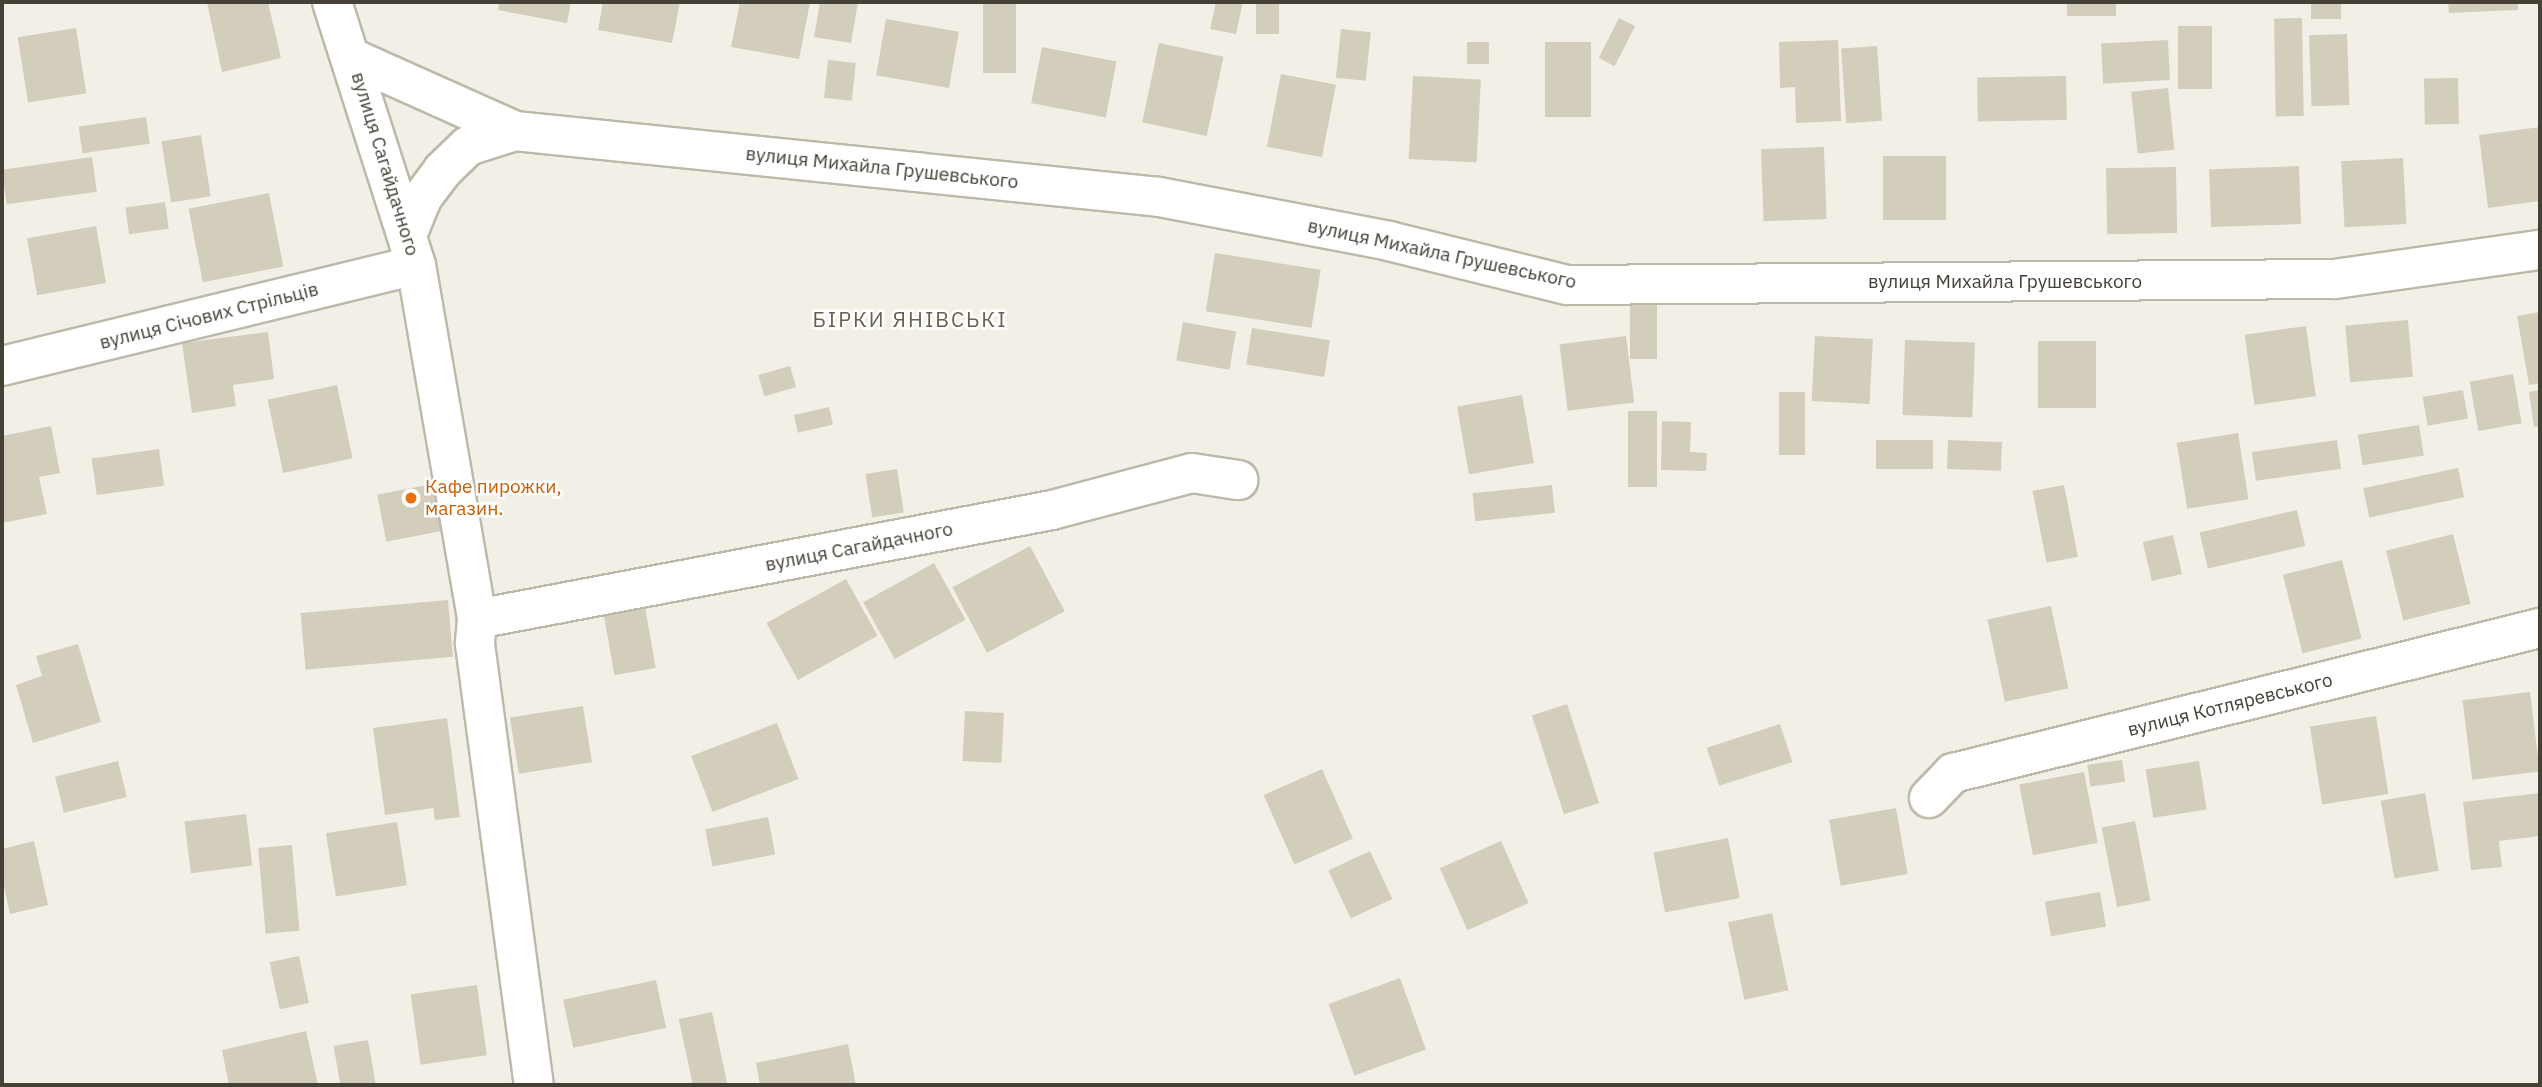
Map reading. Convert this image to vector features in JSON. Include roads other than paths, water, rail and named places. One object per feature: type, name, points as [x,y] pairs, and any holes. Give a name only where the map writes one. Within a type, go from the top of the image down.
[{"type":"street","name":"вулиця Сагайдачного","points":[[332,2],[412,249],[478,619],[475,644],[534,1085]]},
{"type":"street","name":"вулиця Михайла Грушевського","points":[[352,58],[515,131],[1159,197],[1389,241],[1567,285],[2335,279],[2540,250]]},
{"type":"street","name":"вулиця Михайла Грушевського","points":[[412,249],[422,198],[442,171],[468,146],[515,131]]},
{"type":"street","name":"вулиця Січових Стрільців","points":[[2,366],[412,249]]},
{"type":"street","name":"вулиця Сагайдачного","points":[[478,619],[1052,510],[1192,473],[1238,480]]},
{"type":"street","name":"вулиця Котляревського","points":[[1929,798],[1953,773],[2540,628]]},
{"type":"place","name":"Кафе пирожки, магазин.","points":[[411,498]]},
{"type":"district","name":"БІРКИ ЯНІВСЬКІ","points":[[910,319]]}]
